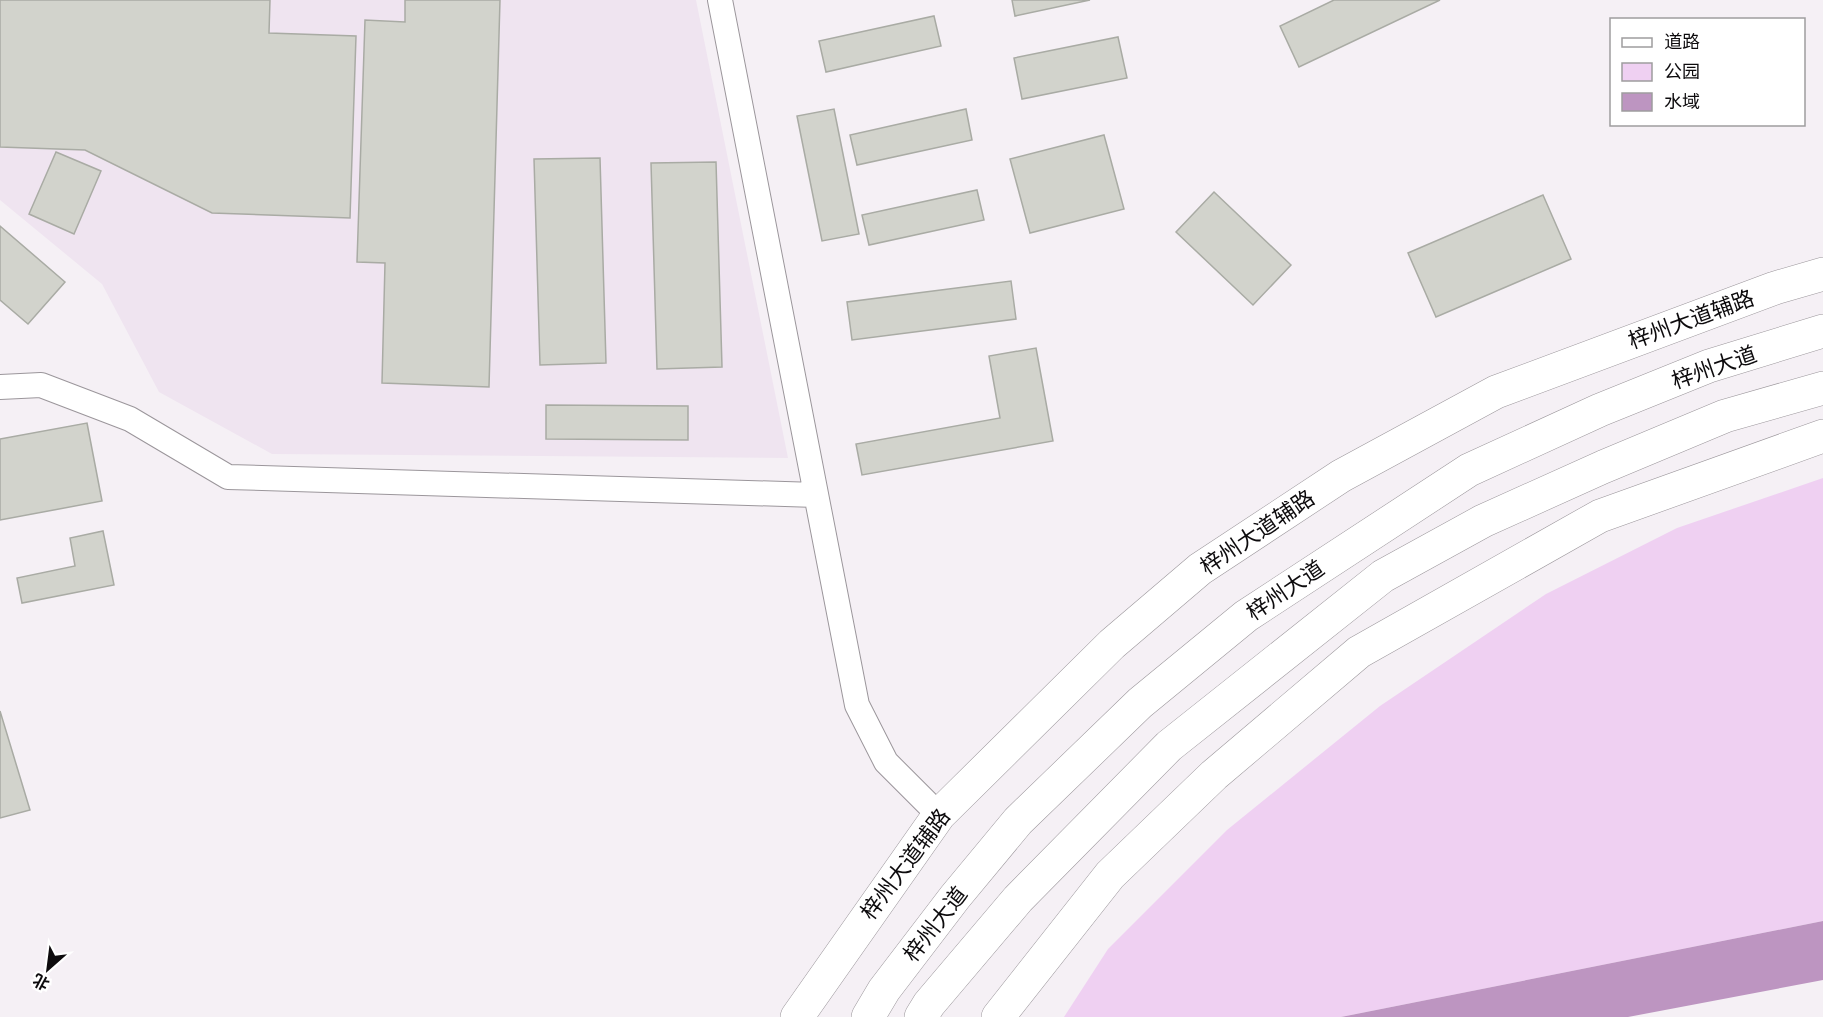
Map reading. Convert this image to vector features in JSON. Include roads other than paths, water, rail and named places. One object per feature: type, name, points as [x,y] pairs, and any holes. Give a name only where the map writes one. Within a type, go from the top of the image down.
[{"type":"main road","name":"梓州大道辅路","points":[[797,1017],[823,976],[939,815],[1112,644],[1200,569],[1341,476],[1496,392],[1775,288],[1823,274]]},
{"type":"main road","name":"梓州大道","points":[[876,1004],[955,897],[1018,821],[1140,703],[1246,616],[1469,470],[1600,410],[1709,366],[1823,331]]},
{"type":"main road","name":"梓州大道","points":[[925,1011],[1018,899],[1169,746],[1383,576],[1483,521],[1603,467],[1725,416],[1823,388]]},
{"type":"main road","points":[[1001,1012],[1110,874],[1214,775],[1359,652],[1600,516],[1823,436]]},
{"type":"street","points":[[720,0],[857,705],[886,762],[939,815]]},
{"type":"street","points":[[0,387],[41,385],[130,419],[228,477],[816,495]]},
{"type":"water","points":[[1823,921],[1823,980],[1628,1017],[1341,1017]]}]
